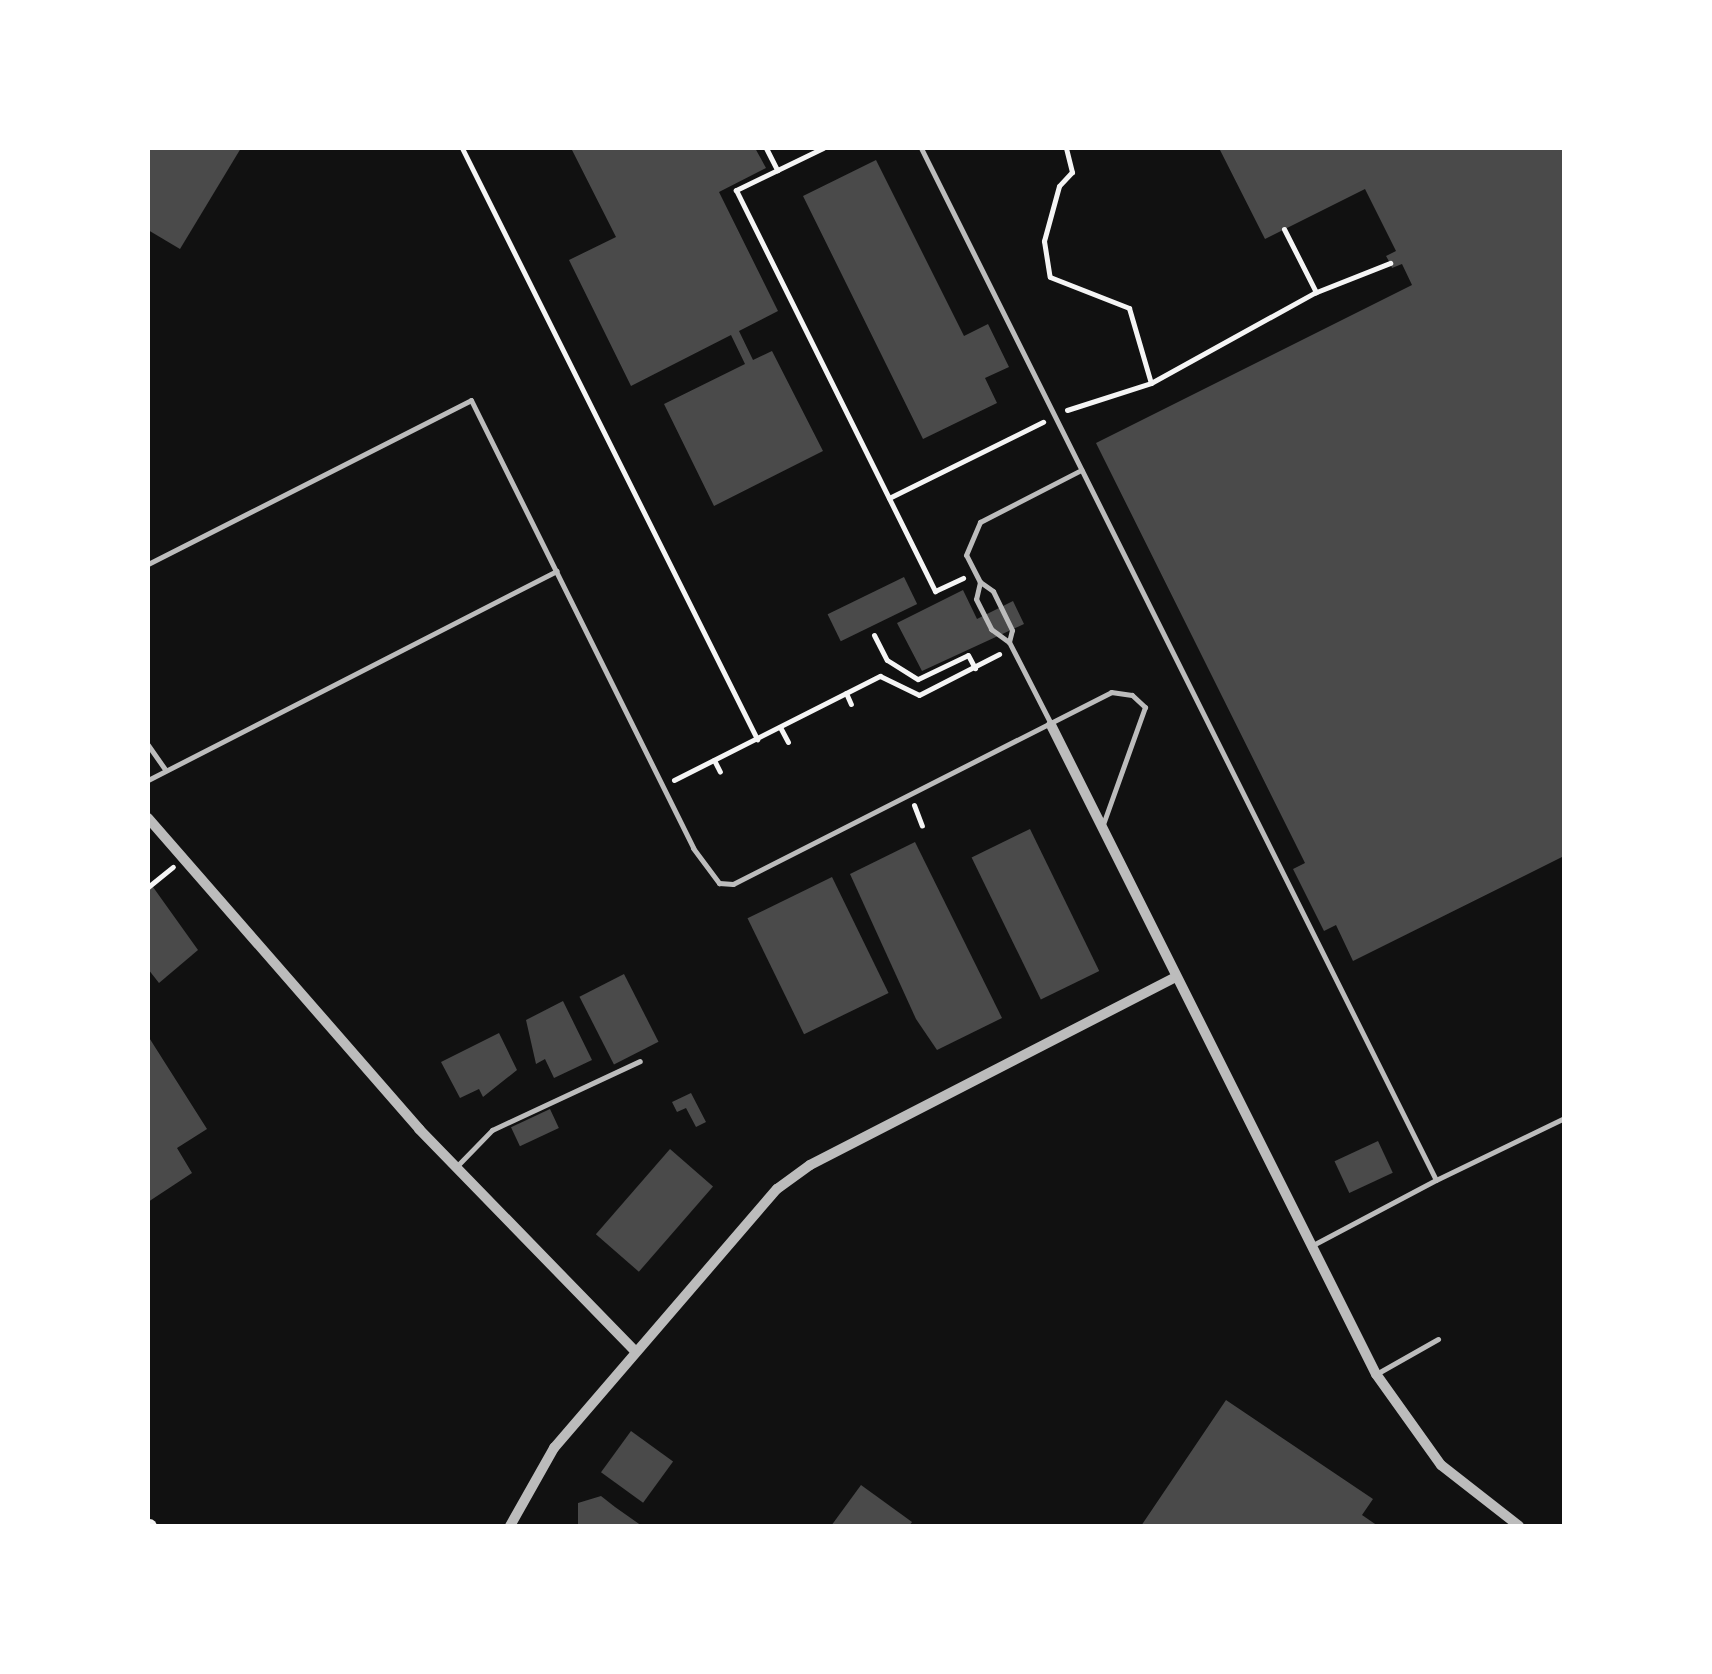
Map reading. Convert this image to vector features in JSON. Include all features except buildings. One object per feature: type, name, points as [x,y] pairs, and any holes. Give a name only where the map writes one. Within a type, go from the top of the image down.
[{"type":"street","points":[[1051,725],[1376,1374],[1441,1465],[1519,1526]]},
{"type":"street","points":[[148,818],[456,1168],[634,1350]]},
{"type":"street","points":[[510,1526],[554,1448],[748,1216],[810,1165],[1176,977]]},
{"type":"lane","points":[[921,148],[1436,1180]]},
{"type":"lane","points":[[148,564],[471,400],[709,875],[733,884],[1051,725],[1084,700],[1111,692],[1132,695],[1145,707],[1102,827]]},
{"type":"lane","points":[[1051,725],[1011,645],[1012,630],[994,591],[980,582],[966,555],[980,522],[1081,470]]},
{"type":"lane","points":[[148,780],[557,570]]},
{"type":"lane","points":[[980,582],[976,599],[995,638],[1011,645]]},
{"type":"lane","points":[[148,745],[165,769]]},
{"type":"lane","points":[[456,1168],[492,1130],[640,1061]]},
{"type":"lane","points":[[1313,1246],[1564,1118]]},
{"type":"lane","points":[[1376,1374],[1438,1339]]},
{"type":"path","points":[[462,148],[756,739]]},
{"type":"path","points":[[766,148],[777,170]]},
{"type":"path","points":[[823,148],[736,190],[935,591],[974,572]]},
{"type":"path","points":[[1066,148],[1072,172],[1059,186],[1044,241],[1050,277],[1129,308],[1152,383]]},
{"type":"path","points":[[1284,229],[1316,292]]},
{"type":"path","points":[[889,498],[1055,416],[1152,383],[1316,292],[1390,263]]},
{"type":"path","points":[[874,635],[887,660],[918,678],[968,654],[975,668]]},
{"type":"path","points":[[663,786],[880,676],[920,695],[934,692],[1011,645]]},
{"type":"path","points":[[846,694],[852,704]]},
{"type":"path","points":[[780,727],[788,742]]},
{"type":"path","points":[[714,760],[720,772]]},
{"type":"path","points":[[918,814],[922,826]]},
{"type":"path","points":[[148,887],[182,860]]}]
